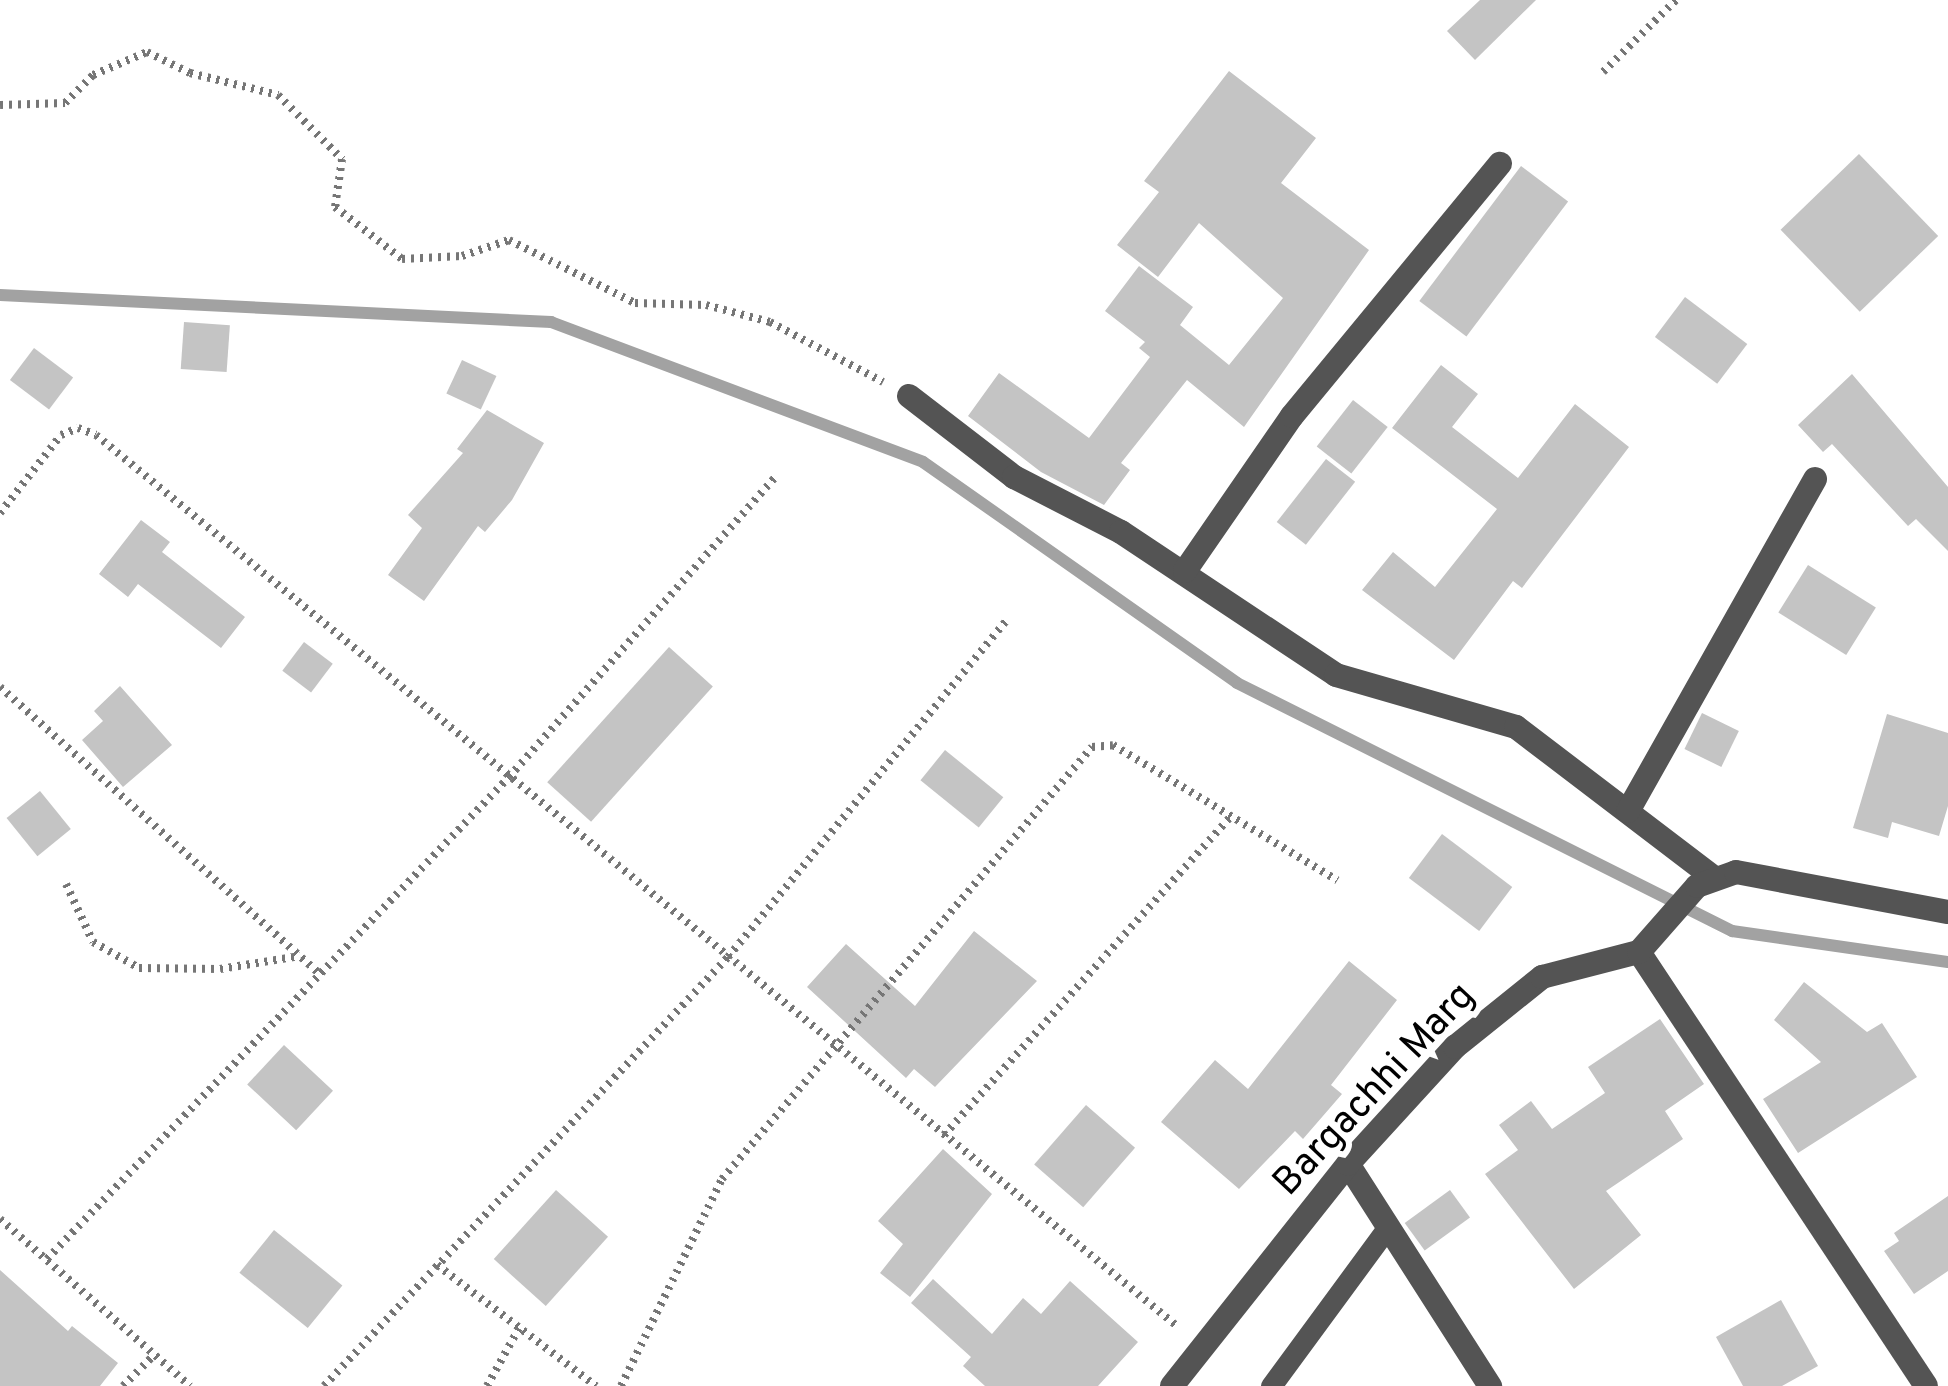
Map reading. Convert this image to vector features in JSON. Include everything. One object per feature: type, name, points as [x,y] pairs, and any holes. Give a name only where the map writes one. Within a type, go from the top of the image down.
[{"type":"street","points":[[1185,572],[1292,416],[1500,164]]},
{"type":"street","points":[[909,396],[1014,477],[1185,572],[1336,675],[1516,727],[1628,811],[1705,882]]},
{"type":"street","points":[[1628,811],[1815,479]]},
{"type":"street","points":[[1926,1386],[1646,946],[1705,882],[1736,872],[1948,912]]},
{"type":"street","name":"Bargachhi Marg","points":[[1172,1386],[1348,1164],[1507,1002],[1542,977],[1646,946]]},
{"type":"street","points":[[1348,1164],[1490,1386]]},
{"type":"lane","points":[[1271,1386],[1388,1227]]},
{"type":"path","points":[[1603,72],[1676,0]]},
{"type":"path","points":[[0,105],[64,104],[93,75],[147,52],[190,73],[278,95],[342,158],[335,207],[402,259],[462,256],[509,240],[635,303],[706,305],[770,322],[909,396]]},
{"type":"path","points":[[0,513],[61,435],[88,430],[1202,1347]]},
{"type":"path","points":[[47,1259],[509,777],[776,476]]},
{"type":"path","points":[[324,1386],[728,957],[1008,619]]},
{"type":"path","points":[[0,687],[320,974]]},
{"type":"path","points":[[621,1386],[722,1179],[833,1043],[1092,747],[1113,745],[1337,880]]},
{"type":"path","points":[[944,1135],[1231,816]]},
{"type":"path","points":[[66,884],[93,942],[139,968],[220,969],[300,956]]},
{"type":"path","points":[[0,1219],[190,1386]]},
{"type":"path","points":[[437,1265],[596,1386]]},
{"type":"path","points":[[487,1386],[519,1328]]},
{"type":"path","points":[[123,1386],[153,1356]]},
{"type":"building","points":[[1480,0],[1536,0],[1475,60],[1447,31]]},
{"type":"building","points":[[1229,71],[1316,138],[1281,183],[1369,250],[1244,427],[1187,380],[1121,463],[1130,470],[1104,505],[1041,472],[968,416],[999,373],[1089,438],[1150,357],[1139,348],[1145,342],[1105,311],[1139,266],[1193,307],[1180,325],[1229,365],[1283,298],[1199,223],[1158,277],[1117,245],[1159,192],[1144,181]]},
{"type":"building","points":[[1859,154],[1938,236],[1860,312],[1781,230]]},
{"type":"building","points":[[1521,166],[1568,202],[1466,336],[1419,301]]},
{"type":"building","points":[[1685,297],[1747,344],[1717,384],[1655,337]]},
{"type":"building","points":[[184,322],[230,325],[227,372],[181,369]]},
{"type":"building","points":[[34,348],[73,377],[49,409],[10,380]]},
{"type":"building","points":[[462,360],[496,376],[481,410],[446,394]]},
{"type":"building","points":[[1441,365],[1478,394],[1452,427],[1518,478],[1575,404],[1629,447],[1522,588],[1513,581],[1454,660],[1362,590],[1393,552],[1435,587],[1497,509],[1392,428]]},
{"type":"building","points":[[1852,374],[1948,487],[1948,551],[1916,519],[1908,526],[1832,444],[1823,452],[1798,425]]},
{"type":"building","points":[[1353,400],[1388,427],[1351,474],[1317,446]]},
{"type":"building","points":[[487,410],[544,443],[512,500],[485,532],[478,526],[424,601],[388,575],[422,528],[408,515],[463,453],[457,449]]},
{"type":"building","points":[[1326,459],[1355,482],[1306,545],[1277,522]]},
{"type":"building","points":[[141,520],[170,542],[162,552],[245,617],[221,648],[138,584],[128,597],[99,574]]},
{"type":"building","points":[[1808,565],[1876,607],[1846,655],[1778,612]]},
{"type":"building","points":[[304,642],[333,664],[311,692],[282,671]]},
{"type":"building","points":[[669,647],[713,686],[591,822],[547,782]]},
{"type":"building","points":[[120,686],[172,745],[123,787],[82,740],[103,721],[94,711]]},
{"type":"building","points":[[1702,713],[1739,731],[1721,767],[1684,749]]},
{"type":"building","points":[[1887,714],[1948,733],[1948,806],[1939,836],[1892,822],[1888,838],[1853,828]]},
{"type":"building","points":[[945,750],[1003,797],[979,828],[920,780]]},
{"type":"building","points":[[40,791],[71,829],[37,856],[7,818]]},
{"type":"building","points":[[1442,834],[1512,887],[1479,931],[1409,878]]},
{"type":"building","points":[[974,931],[1037,981],[935,1087],[914,1069],[906,1078],[807,987],[846,944],[915,1006]]},
{"type":"building","points":[[1349,961],[1397,1000],[1331,1085],[1342,1094],[1303,1139],[1295,1131],[1239,1189],[1161,1122],[1215,1060],[1248,1089]]},
{"type":"building","points":[[1804,982],[1867,1032],[1882,1023],[1917,1077],[1798,1153],[1763,1099],[1821,1062],[1774,1020]]},
{"type":"building","points":[[1660,1019],[1704,1084],[1665,1111],[1683,1139],[1606,1191],[1641,1235],[1574,1289],[1485,1174],[1518,1150],[1499,1125],[1531,1101],[1552,1129],[1605,1093],[1588,1067]]},
{"type":"building","points":[[284,1045],[333,1091],[296,1130],[247,1084]]},
{"type":"building","points":[[1086,1105],[1135,1148],[1083,1207],[1034,1165]]},
{"type":"building","points":[[943,1149],[992,1194],[910,1297],[880,1273],[903,1244],[878,1221]]},
{"type":"building","points":[[556,1190],[608,1237],[546,1306],[494,1259]]},
{"type":"building","points":[[1450,1190],[1470,1218],[1425,1250],[1405,1223]]},
{"type":"building","points":[[1948,1196],[1948,1271],[1914,1294],[1884,1251],[1899,1241],[1894,1233]]},
{"type":"building","points":[[274,1230],[342,1285],[308,1328],[239,1273]]},
{"type":"building","points":[[0,1270],[68,1331],[72,1326],[118,1363],[100,1386],[0,1386]]},
{"type":"building","points":[[933,1279],[992,1334],[1023,1298],[1041,1314],[1070,1281],[1138,1342],[1098,1386],[985,1386],[963,1366],[971,1357],[911,1303]]},
{"type":"building","points":[[1781,1300],[1818,1366],[1782,1386],[1743,1386],[1716,1337]]},
{"type":"waterway","points":[[0,295],[551,322],[923,462],[1237,683],[1732,931],[1948,962]]}]
